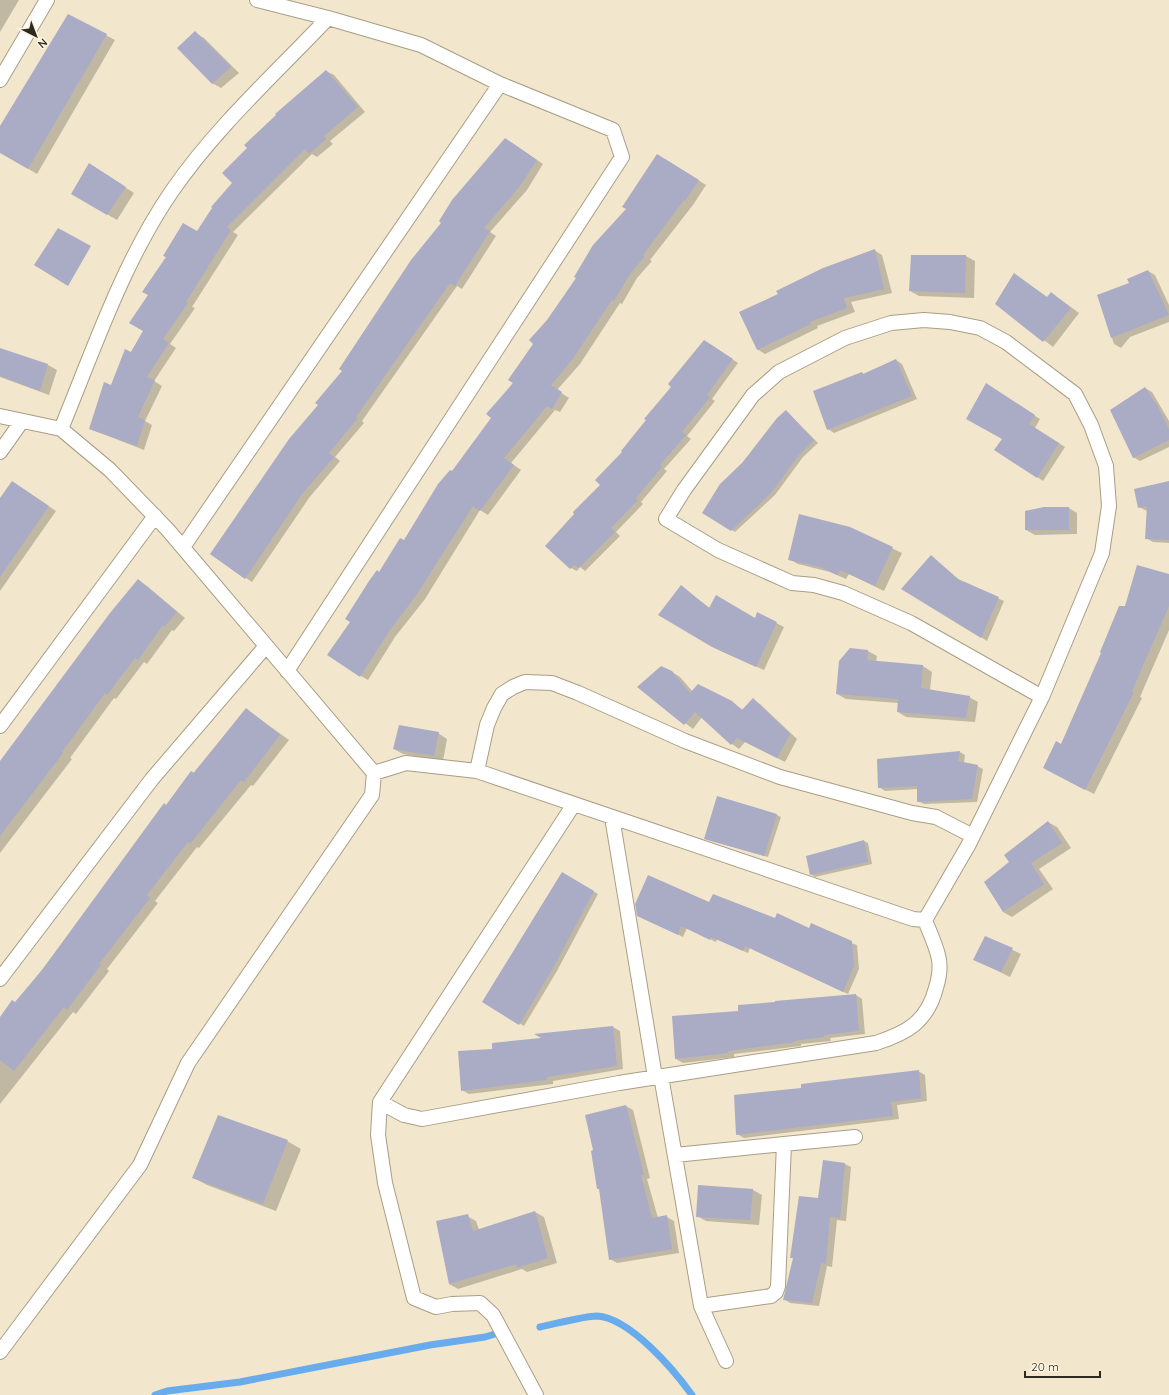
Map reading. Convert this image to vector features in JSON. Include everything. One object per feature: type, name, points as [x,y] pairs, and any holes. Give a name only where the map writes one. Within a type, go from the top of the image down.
[{"type":"lane","points":[[0,80],[47,0]]},
{"type":"lane","points":[[258,0],[328,18],[421,46],[500,84],[613,130],[622,158],[288,671]]},
{"type":"lane","points":[[61,429],[138,248],[173,191],[218,134],[328,18]]},
{"type":"lane","points":[[183,547],[500,84]]},
{"type":"lane","points":[[925,920],[973,836],[1042,697],[1102,553],[1109,506],[1106,466],[1091,425],[1076,394],[1006,342],[980,328],[950,322],[924,320],[891,323],[845,338],[779,372],[753,395],[684,490],[666,519],[718,550],[792,583],[814,585],[843,593],[911,623],[1042,697]]},
{"type":"lane","points":[[0,416],[61,429],[110,470],[183,547],[374,773],[372,795],[188,1063],[140,1165],[0,1352]]},
{"type":"lane","points":[[0,452],[22,421]]},
{"type":"lane","points":[[0,726],[155,516]]},
{"type":"lane","points":[[0,979],[152,778],[266,646]]},
{"type":"lane","points":[[477,771],[487,725],[502,694],[525,682],[552,683],[578,693],[685,741],[780,777],[912,813],[936,817],[973,836]]},
{"type":"lane","points":[[374,773],[406,763],[477,771],[913,919],[925,920]]},
{"type":"lane","points":[[536,1395],[493,1315],[480,1303],[452,1304],[436,1308],[414,1298],[385,1183],[378,1135],[380,1102],[574,804]]},
{"type":"lane","points":[[612,817],[658,1077],[675,1155],[701,1306],[726,1361]]},
{"type":"lane","points":[[380,1102],[404,1115],[422,1119],[658,1077],[876,1043],[894,1037],[911,1028],[924,1016],[933,1001],[939,977],[939,956],[925,920]]},
{"type":"lane","points":[[675,1155],[855,1137]]},
{"type":"lane","points":[[701,1306],[771,1296],[776,1292],[778,1286],[784,1144]]},
{"type":"building","points":[[68,14],[107,34],[28,169],[0,153],[0,126]]},
{"type":"building","points":[[195,31],[231,67],[212,84],[177,48]]},
{"type":"building","points":[[326,70],[358,107],[324,136],[326,139],[309,154],[305,149],[227,227],[231,230],[186,302],[188,303],[163,339],[169,343],[147,377],[155,380],[138,417],[145,420],[137,446],[89,429],[104,382],[111,385],[125,349],[131,352],[143,331],[129,323],[148,295],[142,292],[166,257],[163,256],[183,223],[197,231],[212,208],[211,207],[232,183],[222,173],[247,148],[244,145],[276,115],[275,114]]},
{"type":"building","points":[[505,138],[537,160],[520,186],[484,228],[490,231],[455,286],[450,283],[356,417],[358,418],[329,453],[334,457],[302,494],[245,579],[210,554],[289,439],[318,405],[315,403],[342,371],[339,369],[411,260],[441,223],[439,221],[452,200]]},
{"type":"building","points":[[657,154],[699,180],[685,201],[684,200],[643,255],[645,256],[630,274],[614,301],[612,300],[572,360],[551,385],[562,392],[552,409],[547,406],[504,458],[514,465],[480,511],[473,506],[417,594],[388,633],[360,677],[327,655],[350,622],[345,619],[377,570],[379,572],[400,538],[404,540],[438,484],[450,470],[452,471],[491,418],[486,414],[513,383],[508,380],[533,344],[529,340],[547,320],[576,278],[574,277],[593,245],[626,209],[622,207]]},
{"type":"building","points":[[89,163],[126,187],[107,215],[71,194]]},
{"type":"building","points":[[58,228],[91,246],[68,286],[34,265]]},
{"type":"building","points":[[875,249],[884,289],[844,298],[847,308],[810,322],[811,324],[757,350],[739,312],[778,294],[776,291],[823,268]]},
{"type":"building","points":[[911,255],[966,255],[965,293],[909,291]]},
{"type":"building","points":[[1148,270],[1169,315],[1111,338],[1097,295],[1129,283],[1127,279]]},
{"type":"building","points":[[1014,273],[1047,297],[1051,292],[1071,308],[1043,342],[995,304]]},
{"type":"building","points":[[704,340],[733,359],[707,395],[710,397],[682,432],[686,435],[660,465],[662,467],[636,498],[638,500],[611,528],[615,532],[579,568],[574,565],[570,569],[545,546],[574,514],[573,512],[600,485],[595,480],[622,452],[621,451],[646,420],[644,419],[671,387],[668,384]]},
{"type":"building","points":[[0,348],[48,364],[40,391],[0,376]]},
{"type":"building","points":[[896,359],[912,396],[827,430],[813,391],[862,372],[863,374]]},
{"type":"building","points":[[986,383],[1035,415],[1029,424],[1059,443],[1037,478],[994,450],[1002,439],[966,419]]},
{"type":"building","points":[[1145,387],[1158,407],[1169,429],[1169,440],[1133,458],[1110,410]]},
{"type":"building","points":[[786,410],[814,440],[799,455],[771,493],[731,531],[702,513],[720,484],[742,463],[777,418]]},
{"type":"building","points":[[12,481],[49,506],[0,577],[0,498]]},
{"type":"building","points":[[1169,481],[1169,540],[1145,539],[1147,506],[1138,508],[1134,489]]},
{"type":"building","points":[[1044,507],[1069,507],[1069,530],[1025,530],[1025,511]]},
{"type":"building","points":[[799,514],[850,527],[893,547],[875,586],[840,570],[837,575],[820,567],[788,560]]},
{"type":"building","points":[[931,555],[958,579],[999,597],[981,638],[901,589]]},
{"type":"building","points":[[1137,565],[1169,574],[1169,606],[1132,691],[1134,692],[1085,790],[1043,768],[1056,741],[1061,744],[1101,653],[1100,652],[1119,606],[1125,606]]},
{"type":"building","points":[[138,579],[177,612],[164,627],[163,625],[138,660],[135,658],[107,695],[105,693],[62,752],[63,753],[0,836],[0,761],[110,613]]},
{"type":"building","points":[[681,585],[709,608],[716,595],[755,618],[757,612],[777,622],[756,667],[712,647],[658,615]]},
{"type":"building","points":[[850,648],[868,650],[867,660],[923,665],[921,688],[970,696],[966,718],[897,712],[898,699],[836,694],[839,661]]},
{"type":"building","points":[[661,666],[672,671],[690,693],[698,684],[732,701],[742,710],[753,698],[790,734],[777,758],[737,738],[731,745],[695,712],[684,725],[637,687]]},
{"type":"building","points":[[246,708],[280,735],[244,782],[241,780],[190,844],[188,842],[147,895],[150,898],[99,964],[101,965],[67,1010],[64,1007],[14,1071],[0,1060],[0,1017],[12,1000],[15,1002],[42,970],[164,803],[166,805],[191,771],[194,773]]},
{"type":"building","points":[[399,725],[439,732],[434,756],[393,749]]},
{"type":"building","points":[[960,751],[958,761],[978,765],[972,799],[917,802],[917,786],[878,788],[877,759]]},
{"type":"building","points":[[717,796],[777,814],[764,856],[704,839]]},
{"type":"building","points":[[1048,821],[1062,843],[1031,863],[1044,884],[1003,912],[984,882],[1009,862],[1004,855]]},
{"type":"building","points":[[864,840],[868,862],[810,875],[806,856]]},
{"type":"building","points":[[562,872],[594,891],[553,968],[519,1025],[482,1002]]},
{"type":"building","points":[[648,875],[709,902],[713,894],[775,918],[777,913],[809,928],[811,923],[852,941],[854,966],[843,992],[745,946],[743,951],[711,937],[710,940],[681,926],[678,935],[637,916],[635,904]]},
{"type":"building","points":[[985,936],[1013,948],[1001,972],[973,960]]},
{"type":"building","points":[[856,994],[859,1031],[824,1035],[824,1037],[794,1041],[795,1042],[728,1051],[728,1053],[675,1059],[672,1016],[738,1011],[738,1005]]},
{"type":"building","points":[[613,1026],[617,1066],[547,1077],[547,1080],[461,1091],[458,1051],[492,1049],[492,1043],[541,1038],[534,1034]]},
{"type":"building","points":[[919,1070],[921,1098],[891,1102],[893,1116],[736,1135],[734,1095],[801,1088],[801,1084]]},
{"type":"building","points":[[626,1105],[644,1175],[641,1175],[652,1218],[667,1215],[672,1249],[609,1260],[599,1189],[597,1189],[591,1151],[593,1150],[585,1115]]},
{"type":"building","points":[[218,1115],[288,1140],[263,1204],[192,1178]]},
{"type":"building","points":[[823,1160],[845,1163],[840,1218],[830,1217],[826,1264],[821,1263],[812,1303],[783,1300],[793,1258],[790,1258],[799,1196],[818,1198]]},
{"type":"building","points":[[698,1185],[753,1189],[750,1220],[696,1217]]},
{"type":"building","points":[[535,1211],[548,1258],[517,1268],[516,1264],[449,1284],[436,1221],[468,1214],[473,1231]]},
{"type":"waterway","points":[[540,1327],[591,1316],[610,1319],[637,1335],[650,1347],[674,1372],[692,1395]]},
{"type":"waterway","points":[[155,1395],[167,1391],[240,1382],[430,1345],[485,1337],[502,1332]]}]
